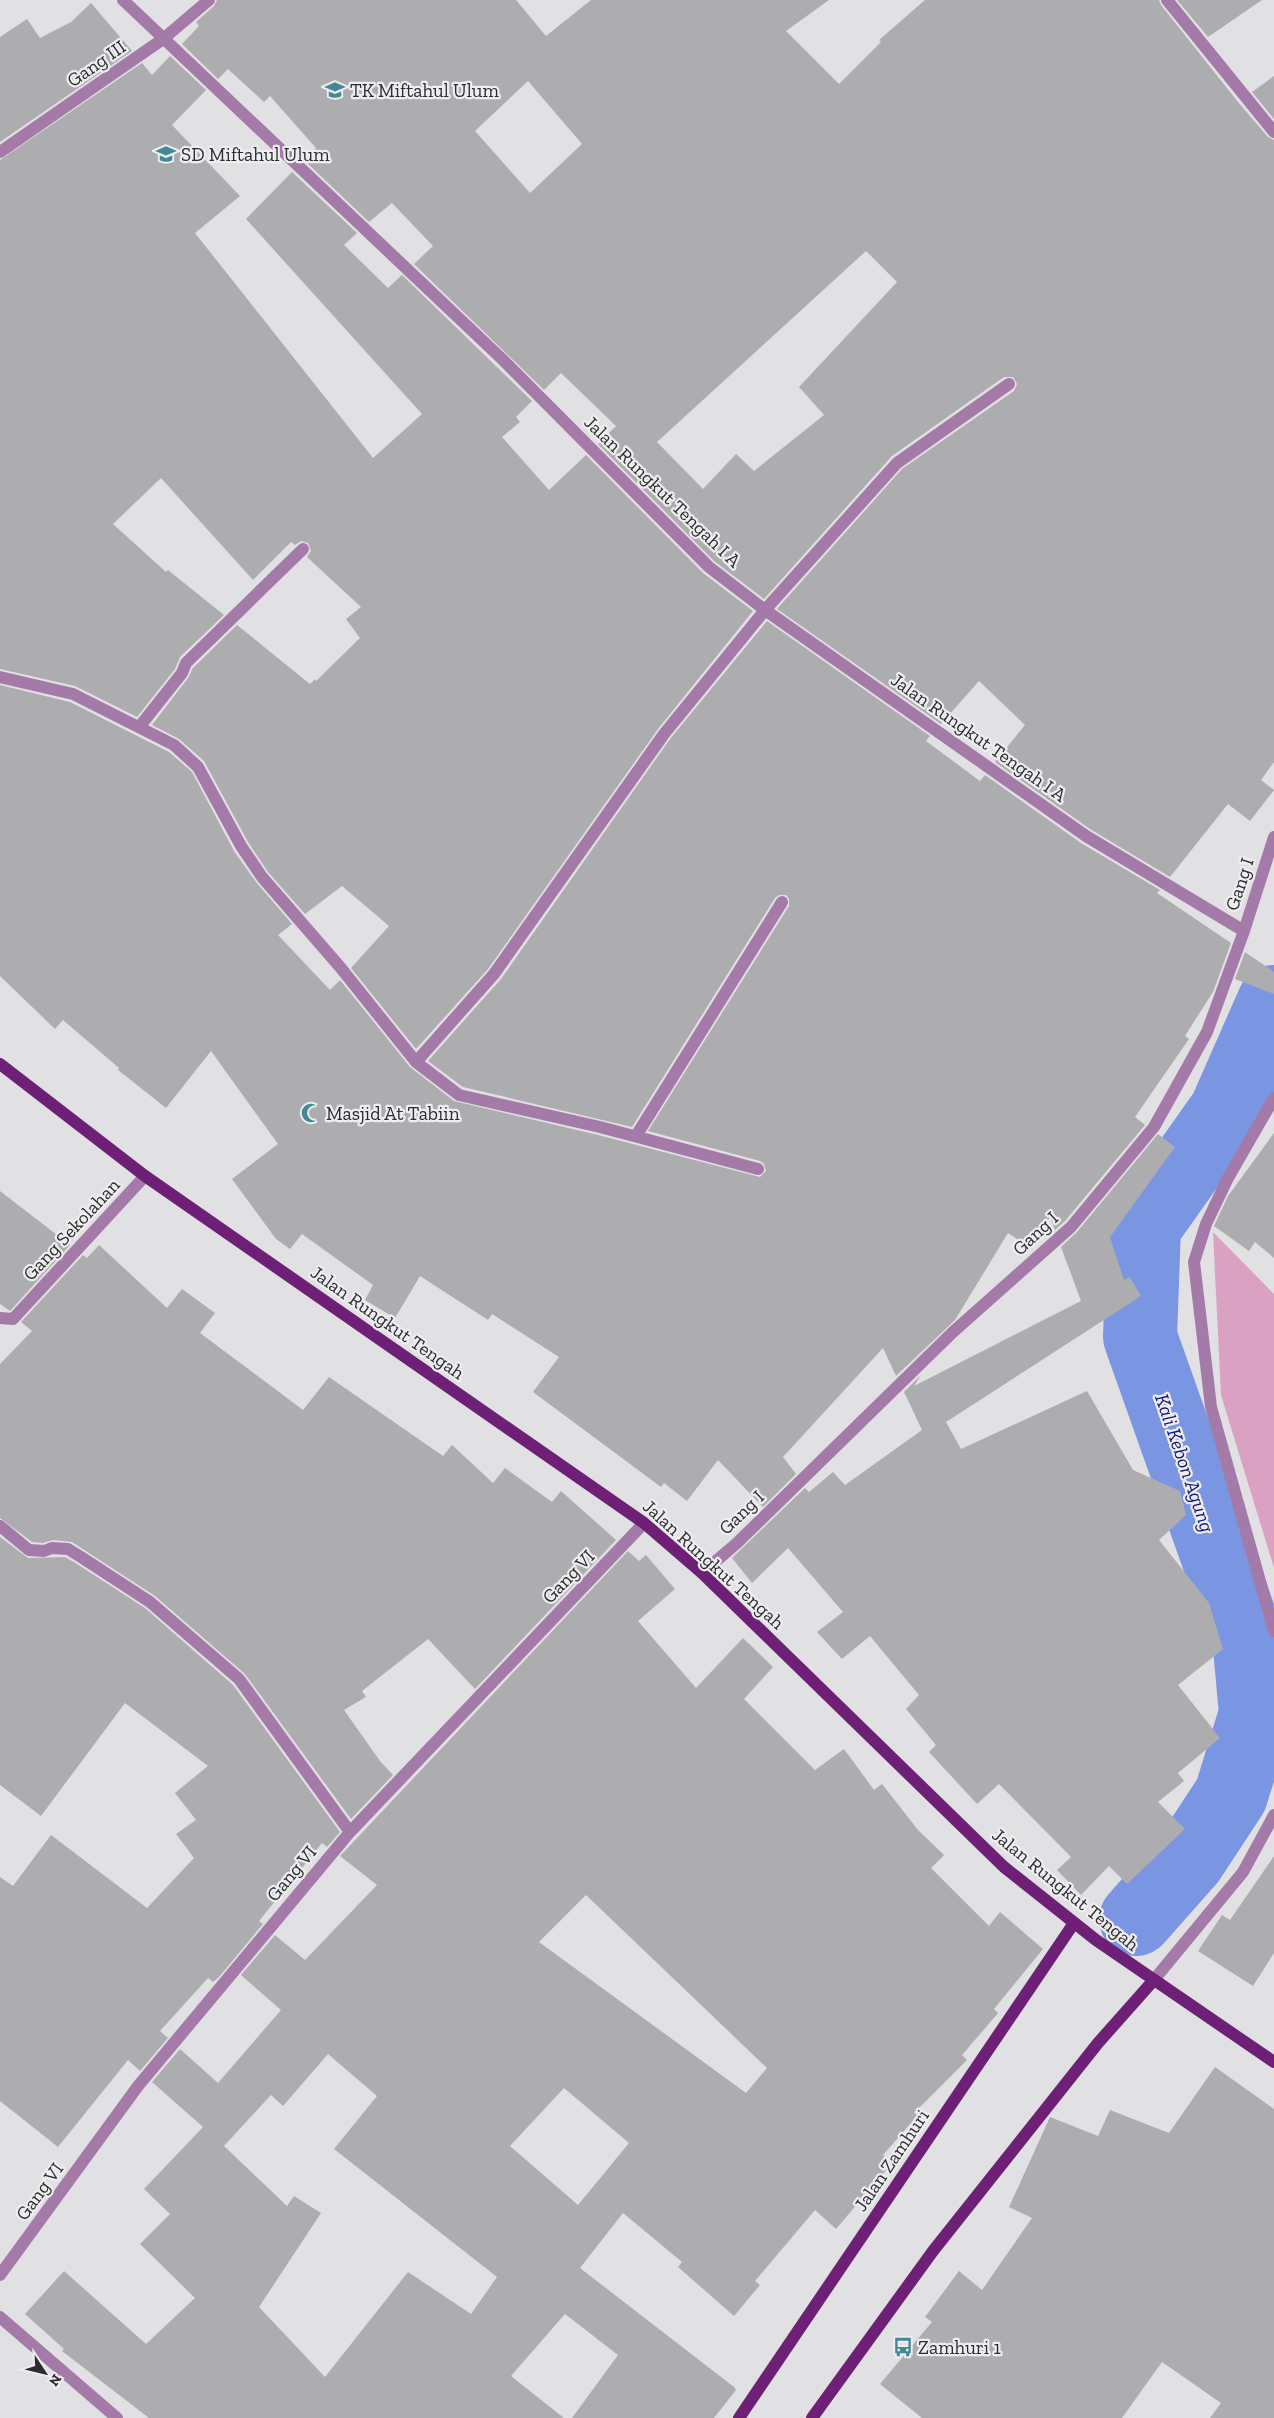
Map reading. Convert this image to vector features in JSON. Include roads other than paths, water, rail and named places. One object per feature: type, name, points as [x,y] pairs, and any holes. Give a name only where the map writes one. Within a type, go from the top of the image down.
[{"type":"main road","name":"Jalan Rungkut Tengah","points":[[0,1064],[145,1176],[644,1523],[702,1573],[1004,1867],[1074,1923],[1153,1981],[1274,2061]]},
{"type":"main road","name":"Jalan Zamhuri","points":[[739,2418],[1074,1923]]},
{"type":"main road","points":[[812,2418],[939,2243],[1098,2043],[1153,1981]]},
{"type":"street","name":"Jalan Rungkut Tengah I A","points":[[123,0],[502,359],[709,567],[765,610],[1086,836],[1244,931]]},
{"type":"street","name":"Gang III","points":[[0,152],[163,39],[209,0]]},
{"type":"street","points":[[1167,0],[1274,132]]},
{"type":"street","points":[[416,1062],[494,974],[664,734],[765,610],[897,463],[1009,384]]},
{"type":"street","points":[[140,726],[182,673],[186,663],[303,549]]},
{"type":"street","points":[[0,677],[73,694],[140,726],[174,745],[198,767],[240,846],[262,877],[340,967],[416,1062],[459,1095],[636,1136],[758,1169]]},
{"type":"street","name":"Gang I","points":[[702,1573],[737,1543],[952,1332],[1071,1227],[1154,1127],[1207,1032],[1244,931],[1274,837]]},
{"type":"street","points":[[636,1136],[782,902]]},
{"type":"street","points":[[1274,1098],[1213,1209],[1206,1224],[1194,1262],[1211,1407],[1274,1631]]},
{"type":"street","name":"Gang Sekolahan","points":[[0,1318],[13,1319],[145,1176]]},
{"type":"street","name":"Gang VI","points":[[0,2275],[138,2086],[350,1832],[644,1523]]},
{"type":"street","points":[[0,1526],[29,1550],[44,1552],[52,1548],[68,1549],[81,1557],[150,1602],[239,1679],[350,1832]]},
{"type":"street","points":[[1153,1981],[1243,1872],[1274,1816]]},
{"type":"street","points":[[0,2317],[117,2418]]},
{"type":"waterway","name":"Kali Kebon Agung","points":[[1136,1919],[1189,1859],[1231,1795],[1256,1714],[1250,1647],[1140,1337],[1144,1227],[1226,1111],[1274,1002]]},
{"type":"place","name":"TK Miftahul Ulum","points":[[335,90]]},
{"type":"place","name":"SD Miftahul Ulum","points":[[166,154]]},
{"type":"place","name":"Masjid At Tabiin","points":[[311,1113]]},
{"type":"place","name":"Zamhuri 1","points":[[903,2347]]}]
